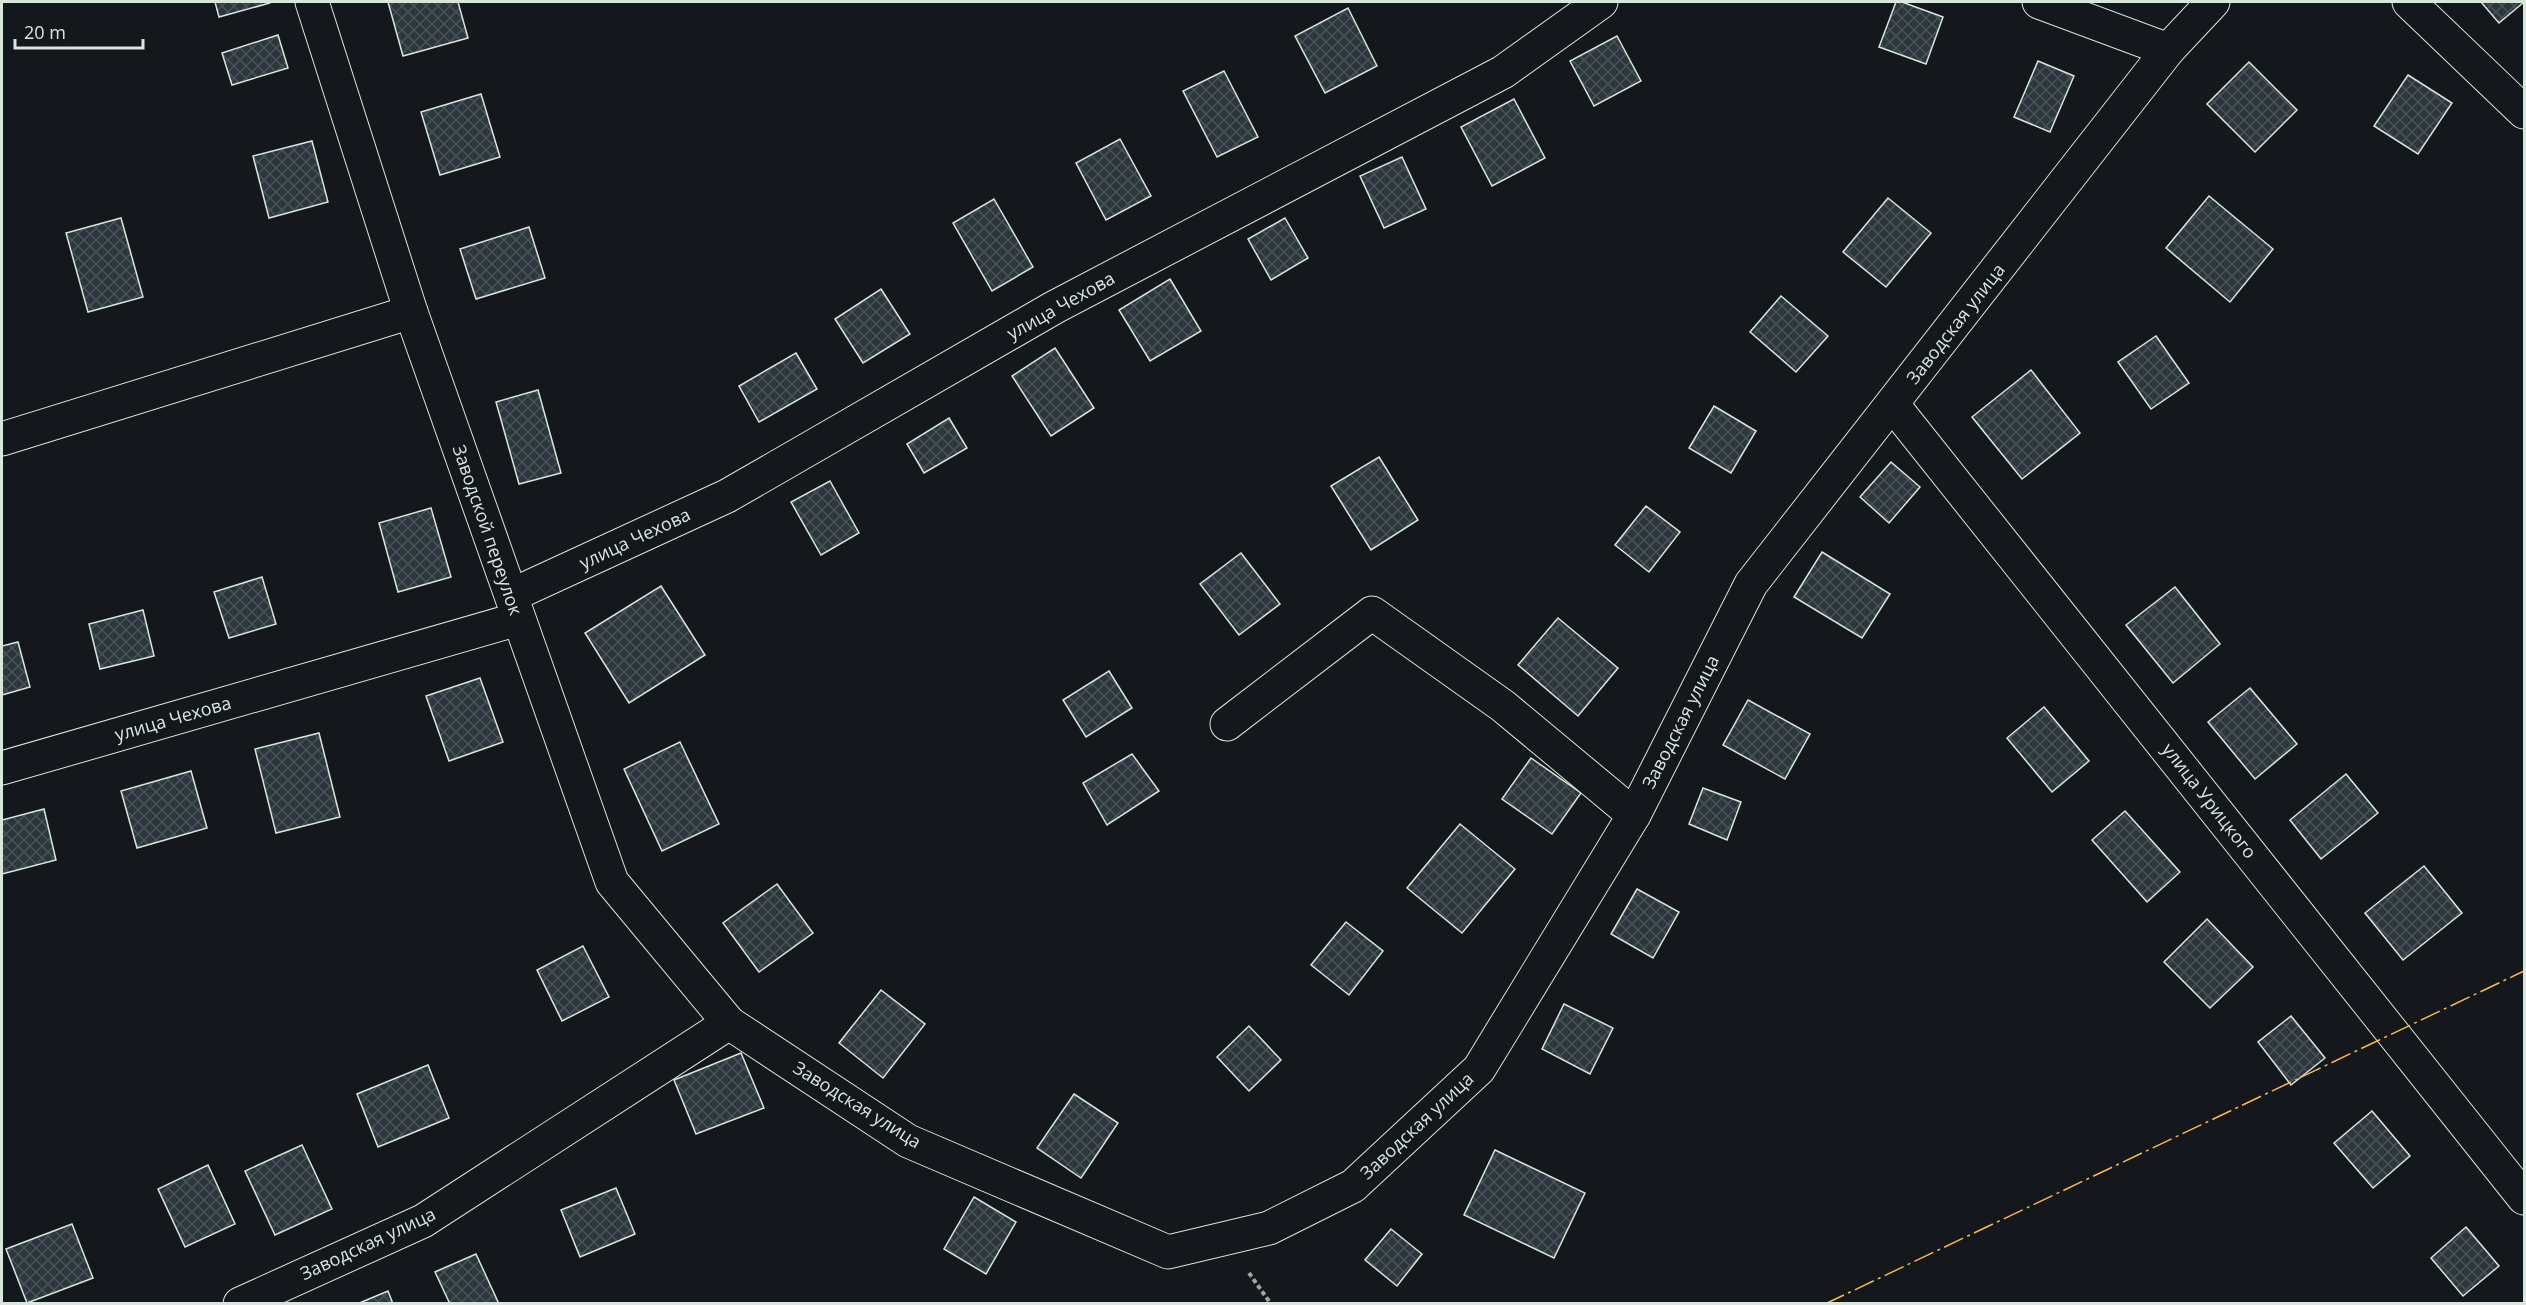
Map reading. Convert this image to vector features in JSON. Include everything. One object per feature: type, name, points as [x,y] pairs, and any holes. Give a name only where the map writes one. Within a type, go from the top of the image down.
[{"type":"street","name":"Заводской переулок","points":[[312,2],[411,312],[612,882],[729,1023]]},
{"type":"street","name":"улица Чехова","points":[[2,768],[515,607],[727,496],[1055,307],[1503,72],[1601,2]]},
{"type":"street","points":[[2039,2],[2168,50]]},
{"type":"street","name":"Заводская улица","points":[[240,1304],[423,1221],[729,1023],[908,1141],[1168,1252],[1269,1228],[1353,1186],[1470,1077],[1485,1059],[1634,815],[1751,584],[2168,50],[2213,2]]},
{"type":"street","points":[[2409,2],[2524,112]]},
{"type":"street","points":[[2,439],[411,312]]},
{"type":"street","name":"улица Урицкого","points":[[1893,405],[2524,1198]]},
{"type":"street","points":[[1227,724],[1372,613],[1503,706],[1634,815]]},
{"type":"building","points":[[215,2],[270,2],[270,3],[219,17]]},
{"type":"building","points":[[388,2],[458,2],[468,38],[403,56]]},
{"type":"building","points":[[1896,2],[1902,2],[1943,17],[1926,64],[1879,47]]},
{"type":"building","points":[[2481,2],[2524,2],[2499,23]]},
{"type":"building","points":[[1348,8],[1377,66],[1325,93],[1295,36]]},
{"type":"building","points":[[278,35],[288,68],[232,85],[222,53]]},
{"type":"building","points":[[1617,36],[1641,81],[1594,106],[1570,61]]},
{"type":"building","points":[[2038,61],[2074,76],[2050,132],[2014,117]]},
{"type":"building","points":[[2249,62],[2297,110],[2255,152],[2207,104]]},
{"type":"building","points":[[1224,71],[1258,137],[1217,157],[1183,91]]},
{"type":"building","points":[[2408,75],[2452,103],[2418,154],[2374,126]]},
{"type":"building","points":[[481,94],[500,157],[440,175],[421,112]]},
{"type":"building","points":[[1514,99],[1545,158],[1492,186],[1461,127]]},
{"type":"building","points":[[1120,139],[1151,196],[1106,220],[1076,163]]},
{"type":"building","points":[[312,141],[328,202],[269,218],[253,156]]},
{"type":"building","points":[[1402,157],[1426,209],[1384,228],[1360,176]]},
{"type":"building","points":[[2209,196],[2273,249],[2230,302],[2166,248]]},
{"type":"building","points":[[1888,198],[1931,233],[1886,287],[1843,252]]},
{"type":"building","points":[[994,199],[1033,267],[992,291],[953,223]]},
{"type":"building","points":[[121,218],[143,297],[88,312],[66,233]]},
{"type":"building","points":[[1285,218],[1308,258],[1271,280],[1248,239]]},
{"type":"building","points":[[529,227],[545,278],[476,299],[460,249]]},
{"type":"building","points":[[1170,279],[1201,331],[1150,361],[1119,310]]},
{"type":"building","points":[[881,289],[910,334],[863,363],[835,319]]},
{"type":"building","points":[[1781,296],[1828,336],[1796,372],[1750,332]]},
{"type":"building","points":[[2156,336],[2189,383],[2151,409],[2118,362]]},
{"type":"building","points":[[1055,348],[1094,408],[1051,436],[1012,376]]},
{"type":"building","points":[[796,353],[817,389],[759,422],[739,386]]},
{"type":"building","points":[[2031,370],[2080,433],[2022,479],[1972,417]]},
{"type":"building","points":[[538,390],[561,473],[519,484],[496,402]]},
{"type":"building","points":[[1714,406],[1756,431],[1731,473],[1689,448]]},
{"type":"building","points":[[949,418],[967,448],[924,473],[907,444]]},
{"type":"building","points":[[1379,457],[1418,520],[1371,550],[1331,486]]},
{"type":"building","points":[[1891,462],[1920,487],[1889,523],[1860,497]]},
{"type":"building","points":[[830,481],[859,533],[821,555],[791,502]]},
{"type":"building","points":[[1646,506],[1680,532],[1649,572],[1615,545]]},
{"type":"building","points":[[431,508],[451,577],[398,592],[379,523]]},
{"type":"building","points":[[1822,552],[1890,594],[1862,638],[1794,597]]},
{"type":"building","points":[[1241,553],[1280,604],[1239,635],[1200,584]]},
{"type":"building","points":[[262,577],[276,624],[229,638],[214,592]]},
{"type":"building","points":[[661,586],[705,655],[629,703],[585,633]]},
{"type":"building","points":[[2175,587],[2220,644],[2173,683],[2126,625]]},
{"type":"building","points":[[143,610],[154,656],[100,669],[89,624]]},
{"type":"building","points":[[1558,618],[1618,668],[1578,716],[1518,665]]},
{"type":"building","points":[[18,642],[30,687],[2,695],[2,646]]},
{"type":"building","points":[[1109,671],[1132,708],[1086,737],[1063,700]]},
{"type":"building","points":[[480,678],[503,742],[449,761],[426,696]]},
{"type":"building","points":[[2250,688],[2297,744],[2255,779],[2208,722]]},
{"type":"building","points":[[1748,700],[1810,734],[1785,779],[1723,745]]},
{"type":"building","points":[[2044,707],[2089,761],[2052,792],[2007,738]]},
{"type":"building","points":[[319,733],[340,817],[276,833],[255,749]]},
{"type":"building","points":[[680,742],[719,824],[662,851],[624,769]]},
{"type":"building","points":[[1132,754],[1159,791],[1107,825],[1083,783]]},
{"type":"building","points":[[1531,758],[1581,793],[1552,834],[1502,799]]},
{"type":"building","points":[[191,771],[207,828],[137,848],[121,791]]},
{"type":"building","points":[[2346,774],[2378,813],[2321,859],[2290,820]]},
{"type":"building","points":[[1703,788],[1741,802],[1727,840],[1689,824]]},
{"type":"building","points":[[44,809],[56,860],[2,874],[2,820]]},
{"type":"building","points":[[2125,811],[2180,872],[2147,902],[2092,840]]},
{"type":"building","points":[[1460,824],[1515,869],[1462,933],[1407,888]]},
{"type":"building","points":[[2424,866],[2462,913],[2403,960],[2365,913]]},
{"type":"building","points":[[777,884],[813,933],[759,972],[723,923]]},
{"type":"building","points":[[1637,889],[1679,912],[1653,958],[1611,934]]},
{"type":"building","points":[[2207,919],[2253,967],[2210,1008],[2164,962]]},
{"type":"building","points":[[1346,922],[1383,951],[1349,995],[1311,965]]},
{"type":"building","points":[[583,946],[609,997],[562,1021],[537,970]]},
{"type":"building","points":[[881,990],[925,1024],[883,1078],[839,1043]]},
{"type":"building","points":[[1564,1004],[1613,1028],[1590,1074],[1542,1049]]},
{"type":"building","points":[[2291,1016],[2325,1058],[2291,1085],[2258,1042]]},
{"type":"building","points":[[1249,1026],[1281,1060],[1249,1091],[1217,1057]]},
{"type":"building","points":[[741,1053],[764,1108],[696,1134],[674,1080]]},
{"type":"building","points":[[428,1065],[449,1118],[378,1147],[357,1094]]},
{"type":"building","points":[[1074,1094],[1118,1123],[1081,1178],[1037,1148]]},
{"type":"building","points":[[2372,1111],[2410,1156],[2373,1188],[2334,1143]]},
{"type":"building","points":[[302,1145],[332,1209],[275,1235],[245,1171]]},
{"type":"building","points":[[1495,1150],[1585,1193],[1554,1258],[1464,1215]]},
{"type":"building","points":[[208,1165],[235,1224],[185,1247],[158,1189]]},
{"type":"building","points":[[616,1188],[635,1234],[580,1257],[561,1210]]},
{"type":"building","points":[[974,1197],[1016,1222],[986,1274],[944,1249]]},
{"type":"building","points":[[72,1224],[93,1278],[27,1303],[6,1249]]},
{"type":"building","points":[[2466,1227],[2499,1266],[2463,1296],[2431,1258]]},
{"type":"building","points":[[1391,1229],[1422,1254],[1397,1286],[1365,1260]]},
{"type":"building","points":[[476,1254],[499,1304],[450,1304],[435,1272]]},
{"type":"building","points":[[388,1291],[393,1304],[357,1304]]},
{"type":"power","points":[[1825,1304],[2524,971]]}]
